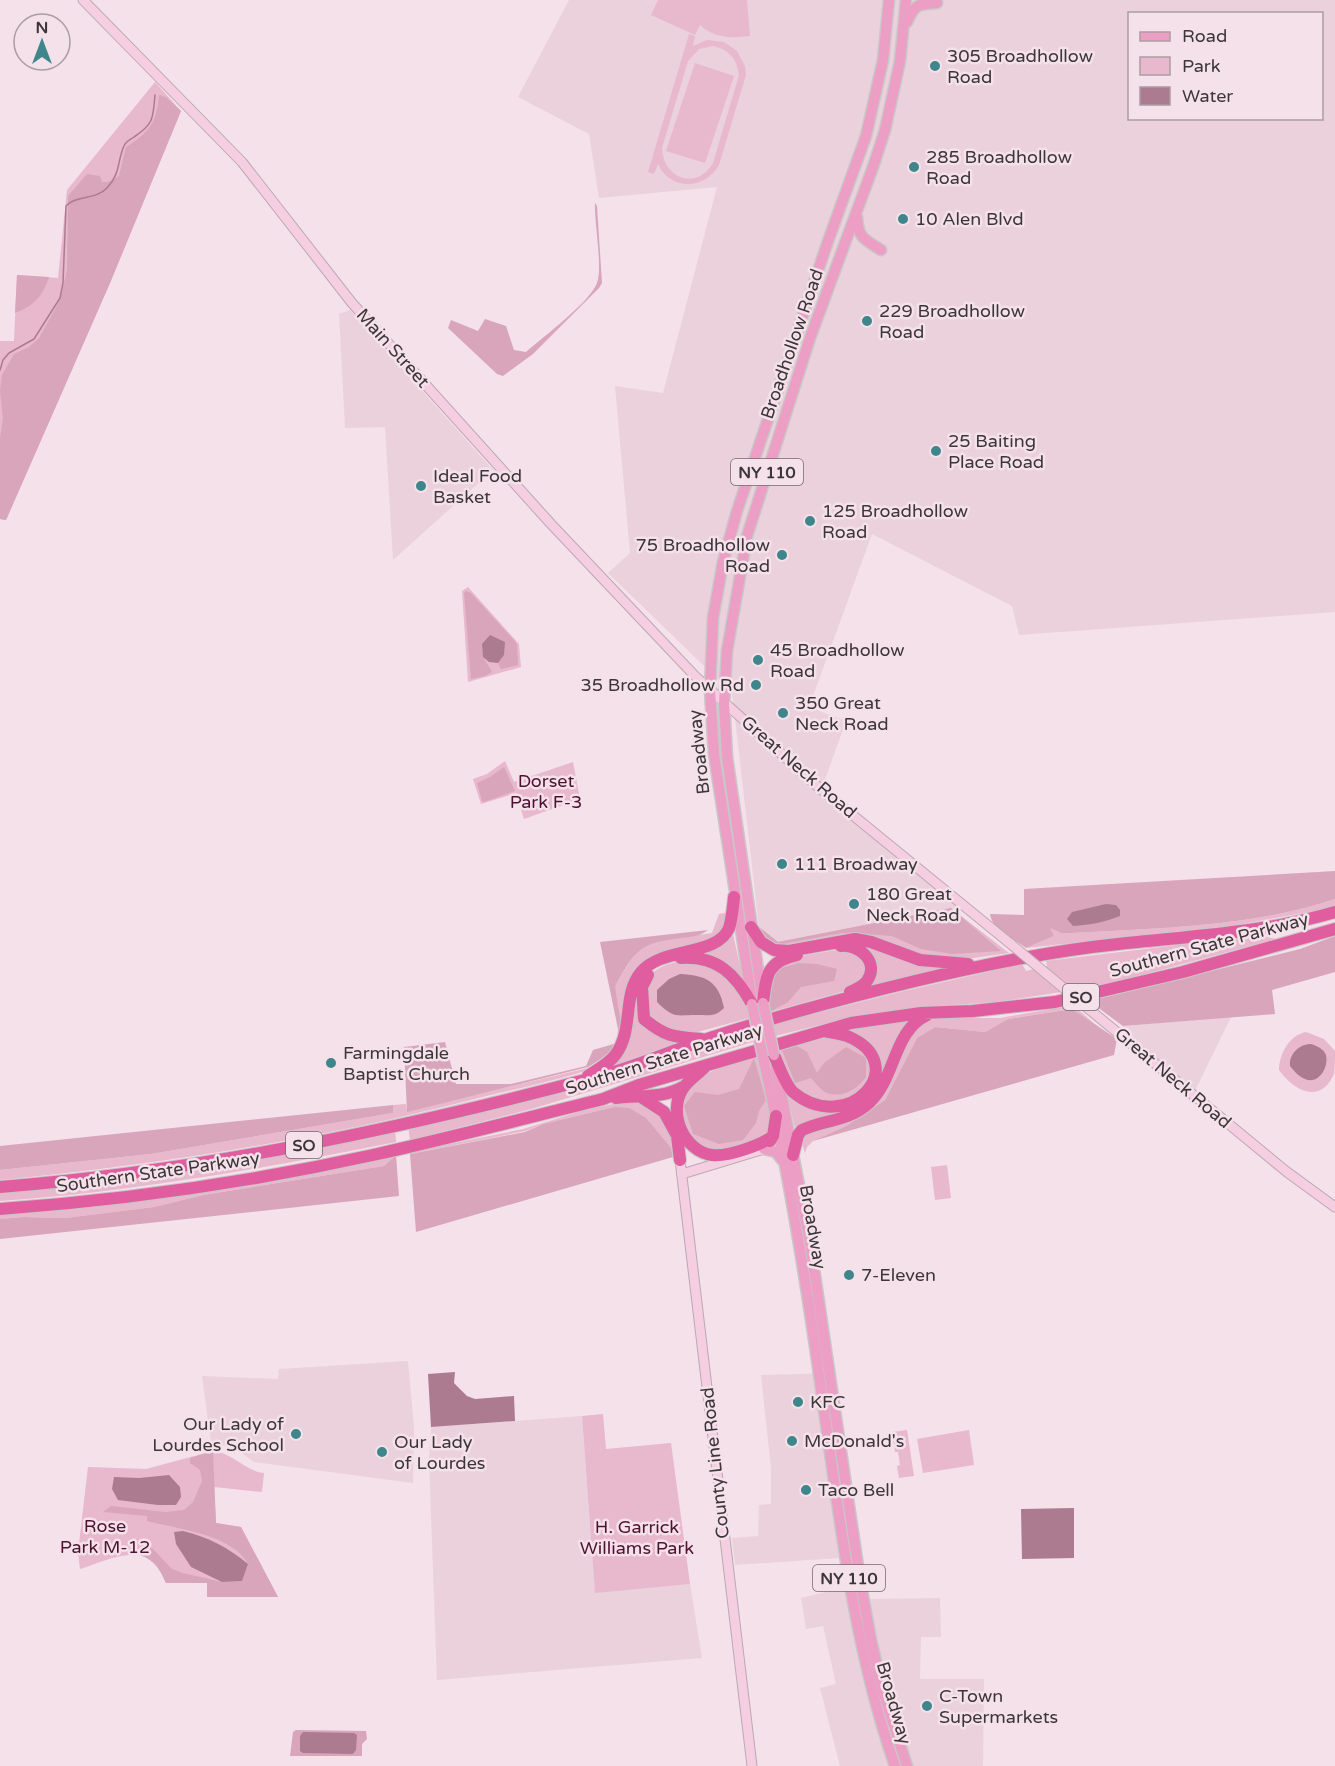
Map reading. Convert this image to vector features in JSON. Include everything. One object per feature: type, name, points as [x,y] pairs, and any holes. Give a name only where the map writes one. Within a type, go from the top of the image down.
[{"type":"highway","points":[[580,1081],[611,1060],[622,1044],[628,1029],[633,987],[640,973],[655,960],[704,947],[725,935],[729,927],[734,897]]},
{"type":"highway","name":"Southern State Parkway","points":[[0,1187],[104,1177],[250,1155],[477,1107],[580,1081],[831,1002],[993,964],[1105,945],[1242,932],[1293,923],[1335,912]]},
{"type":"highway","points":[[751,927],[765,946],[779,951],[855,939],[871,942],[910,958],[932,962],[993,964]]},
{"type":"highway","name":"Southern State Parkway","points":[[0,1209],[115,1198],[265,1176],[414,1146],[603,1099],[639,1085],[851,1023],[934,1012],[1017,1007],[1084,997],[1335,929]]},
{"type":"highway","points":[[757,1004],[767,973],[779,961],[787,957],[839,947],[858,948],[869,960],[869,977],[862,986],[831,1002]]},
{"type":"highway","points":[[706,1040],[660,1032],[644,1019],[642,987],[649,974],[659,964],[673,958],[688,957],[718,963],[757,1004]]},
{"type":"highway","points":[[789,1159],[802,1130],[847,1117],[877,1094],[908,1029],[915,1022],[934,1012]]},
{"type":"highway","points":[[769,1056],[792,1091],[816,1105],[839,1106],[864,1096],[871,1088],[875,1070],[874,1062],[865,1046],[846,1035],[820,1031]]},
{"type":"highway","points":[[603,1099],[672,1093],[683,1087],[707,1065]]},
{"type":"highway","points":[[683,1087],[676,1111],[678,1123],[682,1133],[695,1148],[709,1155],[719,1156],[763,1143],[773,1136]]},
{"type":"highway","points":[[641,1097],[664,1112],[677,1136],[689,1150],[700,1158],[711,1162],[721,1162]]},
{"type":"highway","points":[[764,1149],[773,1136],[776,1116]]},
{"type":"highway","points":[[677,1136],[680,1160]]},
{"type":"main road","name":"Main Street","points":[[83,0],[242,162],[352,303],[550,524],[710,690]]},
{"type":"main road","name":"Broadhollow Road","points":[[710,690],[713,618],[723,562],[737,511],[866,136],[880,80],[889,0]]},
{"type":"main road","name":"Broadhollow Road","points":[[724,703],[727,651],[747,536],[810,338],[877,157],[898,70],[906,0]]},
{"type":"main road","points":[[903,31],[916,6],[924,3],[937,3]]},
{"type":"main road","points":[[856,212],[859,234],[881,250]]},
{"type":"main road","name":"Great Neck Road","points":[[710,690],[818,786],[1287,1172],[1335,1207]]},
{"type":"main road","name":"Broadway","points":[[710,690],[714,754],[734,897],[789,1159]]},
{"type":"main road","name":"Broadway","points":[[724,703],[727,758],[751,927],[757,1004]]},
{"type":"main road","name":"Broadway","points":[[769,1056],[776,1116],[810,1242],[856,1623],[870,1686],[895,1766]]},
{"type":"main road","points":[[682,1174],[764,1149],[789,1159]]},
{"type":"main road","name":"County Line Road","points":[[680,1160],[752,1766]]},
{"type":"main road","name":"Broadway","points":[[826,1386],[871,1640],[883,1691],[907,1766]]},
{"type":"shaded area","points":[[569,0],[1335,0],[1335,612],[1019,635],[1012,606],[872,534],[809,707],[846,721],[823,785],[980,914],[951,908],[778,942],[759,927],[732,693],[608,573],[630,553],[615,386],[663,393],[717,187],[599,198],[589,134],[518,97]]},
{"type":"shaded area","points":[[159,95],[166,97],[181,111],[110,283],[6,520],[0,519],[2,375],[14,354],[29,347],[39,338],[60,300],[67,270],[68,196],[87,174],[100,176],[102,182],[108,182],[119,176],[126,147],[141,137],[154,120]]},
{"type":"shaded area","points":[[595,203],[602,283],[533,354],[503,376],[497,374],[448,328],[451,320],[478,331],[485,319],[506,326],[514,350],[526,352],[576,309],[593,291],[597,283],[599,267]]},
{"type":"shaded area","points":[[17,275],[49,277],[37,300],[15,313]]},
{"type":"shaded area","points":[[350,310],[493,470],[393,560],[385,427],[345,428],[339,314]]},
{"type":"shaded area","points":[[466,591],[471,593],[514,640],[517,645],[518,665],[501,669],[498,663],[504,655],[482,644],[483,657],[492,672],[471,679],[464,593]]},
{"type":"shaded area","points":[[504,767],[515,791],[482,801],[477,783]]},
{"type":"shaded area","points":[[1335,871],[1335,899],[1303,908],[1205,925],[1072,933],[1061,933],[1050,928],[1054,936],[1026,948],[999,929],[990,914],[1024,915],[1024,889]]},
{"type":"shaded area","points":[[951,908],[1001,951],[952,954],[921,949],[892,936],[842,933],[782,944],[770,942],[759,927],[778,942]]},
{"type":"shaded area","points":[[708,930],[696,936],[667,940],[647,946],[634,956],[615,986],[621,1024],[617,1043],[618,1029],[600,942]]},
{"type":"shaded area","points":[[1335,936],[1335,972],[1272,990],[1275,1014],[1123,1026],[1089,1001],[1300,949]]},
{"type":"shaded area","points":[[798,963],[817,964],[837,969],[834,981],[801,987],[788,1002],[770,1012],[767,992],[775,970]]},
{"type":"shaded area","points":[[1072,1009],[1117,1039],[1114,1055],[813,1141],[846,1126],[885,1100],[917,1038],[935,1027],[985,1032],[1008,1019]]},
{"type":"shaded area","points":[[1231,1017],[1190,1101],[1117,1039],[1123,1026]]},
{"type":"shaded area","points":[[445,1042],[456,1084],[511,1084],[586,1066],[593,1050],[617,1043],[612,1050],[588,1067],[407,1112],[404,1047]]},
{"type":"shaded area","points":[[797,1046],[807,1052],[817,1073],[824,1063],[846,1047],[866,1058],[866,1077],[858,1086],[837,1095],[825,1092],[811,1078],[795,1083],[782,1050]]},
{"type":"shaded area","points":[[754,1058],[766,1100],[759,1111],[756,1123],[743,1140],[719,1144],[693,1134],[684,1106],[695,1092],[718,1095],[739,1089]]},
{"type":"shaded area","points":[[393,1105],[393,1113],[151,1154],[0,1170],[0,1146]]},
{"type":"shaded area","points":[[614,1107],[629,1108],[646,1118],[671,1148],[673,1157],[416,1232],[410,1154],[525,1132],[543,1124]]},
{"type":"shaded area","points":[[396,1155],[399,1196],[0,1239],[0,1219],[65,1218],[154,1207],[203,1195],[384,1166]]},
{"type":"shaded area","points":[[408,1361],[414,1427],[413,1483],[254,1462],[235,1448],[211,1442],[202,1376],[278,1379],[279,1369]]},
{"type":"shaded area","points":[[834,1373],[868,1599],[940,1598],[941,1637],[921,1637],[920,1679],[984,1679],[983,1766],[840,1766],[820,1688],[836,1684],[823,1626],[806,1629],[801,1598],[842,1588],[839,1558],[735,1565],[732,1538],[758,1536],[759,1505],[771,1504],[771,1469],[761,1375]]},
{"type":"shaded area","points":[[582,1416],[595,1592],[690,1584],[702,1658],[437,1680],[429,1460],[431,1427]]},
{"type":"shaded area","points":[[213,1451],[216,1523],[241,1527],[278,1597],[207,1597],[207,1583],[166,1583],[156,1566],[140,1555],[142,1545],[153,1549],[172,1569],[222,1582],[242,1581],[248,1564],[240,1554],[217,1539],[147,1521],[147,1516],[103,1512],[111,1506],[166,1512],[184,1510],[193,1502],[202,1481],[200,1470],[190,1463],[190,1458]]},
{"type":"shaded area","points":[[296,1730],[366,1731],[367,1739],[362,1744],[362,1756],[290,1756],[293,1732]]},
{"type":"green space","points":[[658,0],[747,0],[750,36],[718,35],[700,25],[695,35],[651,15]]},
{"type":"green space","points":[[689,34],[695,36],[693,46],[707,40],[724,42],[737,51],[745,66],[746,75],[719,165],[705,179],[688,184],[671,179],[663,173],[658,164],[654,174],[648,172]],"holes":[[[713,46],[728,52],[736,64],[739,75],[713,163],[706,172],[698,177],[682,178],[668,167],[662,148],[688,61],[699,49]]]},
{"type":"green space","points":[[695,63],[734,76],[705,163],[666,151]]},
{"type":"green space","points":[[155,82],[181,111],[110,283],[6,520],[0,519],[0,341],[14,341],[17,275],[58,278],[67,190]]},
{"type":"green space","points":[[468,587],[519,644],[521,667],[468,682],[462,591]]},
{"type":"green space","name":"Dorset Park F-3","points":[[505,761],[514,782],[573,762],[580,799],[524,819],[516,793],[481,804],[473,779],[487,774]]},
{"type":"green space","points":[[1335,899],[1335,905],[1324,909],[1237,925],[1026,948],[1054,936],[1049,927],[1061,933],[1072,933],[1205,925],[1271,915]]},
{"type":"green space","points":[[951,908],[1009,953],[946,962],[872,940],[782,949],[766,941],[759,927],[778,942]]},
{"type":"green space","points":[[725,913],[727,919],[722,931],[724,933],[714,940],[667,951],[646,961],[632,984],[621,1037],[612,1052],[594,1068],[547,1082],[409,1115],[235,1150],[118,1167],[0,1180],[0,1170],[151,1154],[393,1113],[393,1105],[406,1104],[407,1111],[588,1068],[602,1059],[617,1042],[620,1024],[614,986],[638,949],[657,941],[712,933],[719,914]]},
{"type":"green space","points":[[731,932],[733,934],[742,975],[740,977],[722,962],[710,957],[682,955],[657,963],[669,957],[714,946]]},
{"type":"green space","points":[[1260,935],[1276,939],[1101,986],[996,1002],[911,1008],[852,1017],[775,1036],[773,1024],[1022,964],[1026,971],[1047,966],[1046,961]]},
{"type":"green space","points":[[851,942],[945,968],[865,989],[873,970]]},
{"type":"green space","points":[[843,949],[859,953],[867,972],[852,989],[770,1012],[767,992],[769,980],[784,963],[807,955]]},
{"type":"green space","points":[[690,960],[729,975],[746,1004],[749,1018],[683,1036],[648,1017],[645,992],[650,975],[668,964]]},
{"type":"green space","points":[[656,964],[641,983],[640,1012],[650,1028],[676,1043],[606,1068],[627,1039],[637,983],[648,968]]},
{"type":"green space","points":[[1073,1005],[1098,1027],[1072,1009],[1008,1019],[985,1032],[935,1027],[917,1038],[885,1100],[846,1126],[813,1141],[805,1153],[801,1141],[805,1133],[850,1120],[917,1026],[935,1018],[1000,1018]]},
{"type":"green space","points":[[918,1018],[888,1070],[852,1111],[798,1130],[795,1128],[786,1089],[795,1098],[852,1107],[877,1061],[844,1031]]},
{"type":"green space","points":[[751,1031],[753,1042],[535,1108],[410,1140],[408,1126],[558,1093]]},
{"type":"green space","points":[[1306,1032],[1324,1039],[1335,1051],[1334,1074],[1328,1084],[1314,1092],[1299,1089],[1279,1070],[1286,1046],[1295,1037]]},
{"type":"green space","points":[[829,1037],[856,1046],[867,1057],[870,1064],[870,1084],[845,1102],[818,1102],[796,1089],[782,1064],[778,1046]]},
{"type":"green space","points":[[756,1054],[772,1126],[770,1136],[744,1146],[707,1151],[683,1131],[680,1099],[700,1076]]},
{"type":"green space","points":[[632,1100],[651,1105],[672,1132],[677,1156],[673,1157],[671,1148],[614,1107],[543,1124],[526,1131],[410,1154],[410,1152],[523,1129],[585,1110]]},
{"type":"green space","points":[[395,1128],[396,1142],[298,1161],[100,1192],[0,1201],[0,1190]]},
{"type":"green space","points":[[396,1155],[384,1166],[203,1195],[154,1207],[65,1218],[0,1219],[0,1213]]},
{"type":"green space","points":[[947,1165],[951,1198],[935,1200],[931,1167]]},
{"type":"green space","name":"H. Garrick Williams Park","points":[[603,1414],[606,1449],[671,1443],[690,1584],[595,1593],[582,1416]]},
{"type":"green space","points":[[907,1430],[914,1476],[899,1478],[897,1466],[900,1465],[892,1432]]},
{"type":"green space","points":[[969,1430],[974,1465],[923,1473],[917,1439]]},
{"type":"green space","name":"Rose Park M-12","points":[[213,1451],[227,1455],[257,1472],[264,1473],[262,1492],[214,1487],[216,1523],[241,1527],[278,1597],[207,1597],[207,1583],[166,1583],[158,1565],[141,1555],[120,1556],[80,1569],[78,1552],[88,1467],[146,1469]]},
{"type":"water","points":[[490,635],[505,642],[504,655],[498,663],[489,662],[483,657],[482,644]]},
{"type":"water","points":[[1106,904],[1116,905],[1120,910],[1120,916],[1097,923],[1073,926],[1067,919],[1072,912]]},
{"type":"water","points":[[680,974],[697,976],[709,981],[719,991],[724,1008],[718,1013],[709,1015],[680,1015],[667,1011],[657,1002],[657,990],[669,979]]},
{"type":"water","points":[[1311,1044],[1324,1051],[1326,1055],[1324,1070],[1314,1080],[1303,1078],[1290,1066],[1293,1054],[1299,1048]]},
{"type":"water","points":[[455,1372],[454,1383],[467,1396],[475,1399],[514,1396],[515,1421],[431,1427],[428,1374]]},
{"type":"water","points":[[169,1475],[180,1487],[181,1497],[176,1505],[118,1500],[112,1489],[114,1477],[139,1478]]},
{"type":"water","points":[[1074,1508],[1074,1558],[1022,1559],[1021,1509]]},
{"type":"water","points":[[183,1531],[218,1544],[248,1564],[242,1581],[222,1582],[191,1567],[176,1544],[174,1532]]},
{"type":"water","points":[[303,1732],[354,1733],[357,1735],[356,1750],[353,1754],[303,1753],[300,1751],[300,1736]]},
{"type":"waterway","points":[[0,370],[3,360],[9,353],[34,339],[60,298],[63,283],[66,206],[75,200],[92,196],[107,188],[117,172],[125,144],[149,124],[154,109],[155,95]]},
{"type":"place","name":"305 Broadhollow Road","points":[[935,66]]},
{"type":"place","name":"285 Broadhollow Road","points":[[914,167]]},
{"type":"place","name":"10 Alen Blvd","points":[[903,219]]},
{"type":"place","name":"229 Broadhollow Road","points":[[867,321]]},
{"type":"place","name":"25 Baiting Place Road","points":[[936,451]]},
{"type":"place","name":"Ideal Food Basket","points":[[421,486]]},
{"type":"place","name":"125 Broadhollow Road","points":[[810,521]]},
{"type":"place","name":"75 Broadhollow Road","points":[[782,555]]},
{"type":"place","name":"45 Broadhollow Road","points":[[758,660]]},
{"type":"place","name":"35 Broadhollow Rd","points":[[756,685]]},
{"type":"place","name":"350 Great Neck Road","points":[[783,713]]},
{"type":"place","name":"111 Broadway","points":[[782,864]]},
{"type":"place","name":"180 Great Neck Road","points":[[854,904]]},
{"type":"place","name":"Farmingdale Baptist Church","points":[[331,1063]]},
{"type":"place","name":"7-Eleven","points":[[849,1275]]},
{"type":"place","name":"KFC","points":[[798,1402]]},
{"type":"place","name":"Our Lady of Lourdes School","points":[[296,1434]]},
{"type":"place","name":"McDonald's","points":[[792,1441]]},
{"type":"place","name":"Our Lady of Lourdes","points":[[382,1452]]},
{"type":"place","name":"Taco Bell","points":[[806,1490]]},
{"type":"place","name":"C‑Town Supermarkets","points":[[927,1706]]}]
